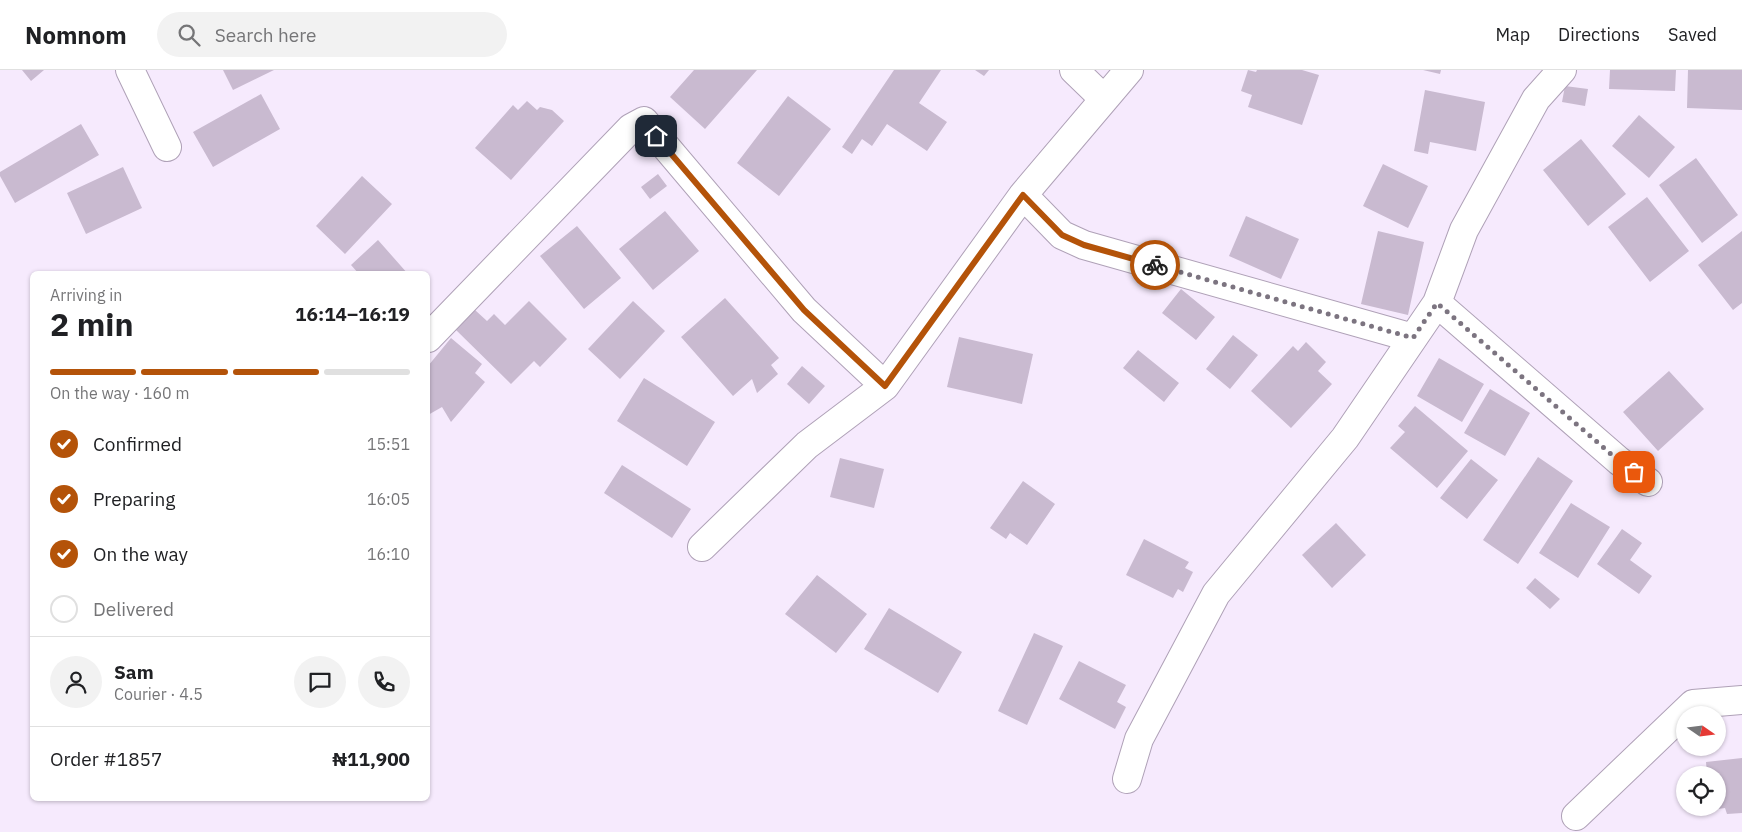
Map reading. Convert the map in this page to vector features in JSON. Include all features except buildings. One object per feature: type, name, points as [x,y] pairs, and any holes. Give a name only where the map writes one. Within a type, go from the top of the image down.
[{"type":"street","points":[[130,70],[167,147]]},
{"type":"street","points":[[1074,70],[1104,98]]},
{"type":"street","points":[[702,548],[807,445],[885,386],[1023,195],[1129,70]]},
{"type":"street","points":[[1127,779],[1139,739],[1216,594],[1345,438],[1437,303],[1464,230],[1536,99],[1562,70]]},
{"type":"street","points":[[430,336],[631,128],[644,121],[804,310],[885,386]]},
{"type":"street","points":[[1023,195],[1062,235],[1084,245],[1413,338]]},
{"type":"street","points":[[1437,303],[1619,461],[1648,482]]},
{"type":"street","points":[[1576,816],[1693,704],[1742,700]]},
{"type":"way so far","points":[[1155,265],[1413,338],[1437,303],[1634,472]]},
{"type":"route","points":[[656,136],[804,310],[885,386],[1023,195],[1062,235],[1084,245],[1155,265]]}]
